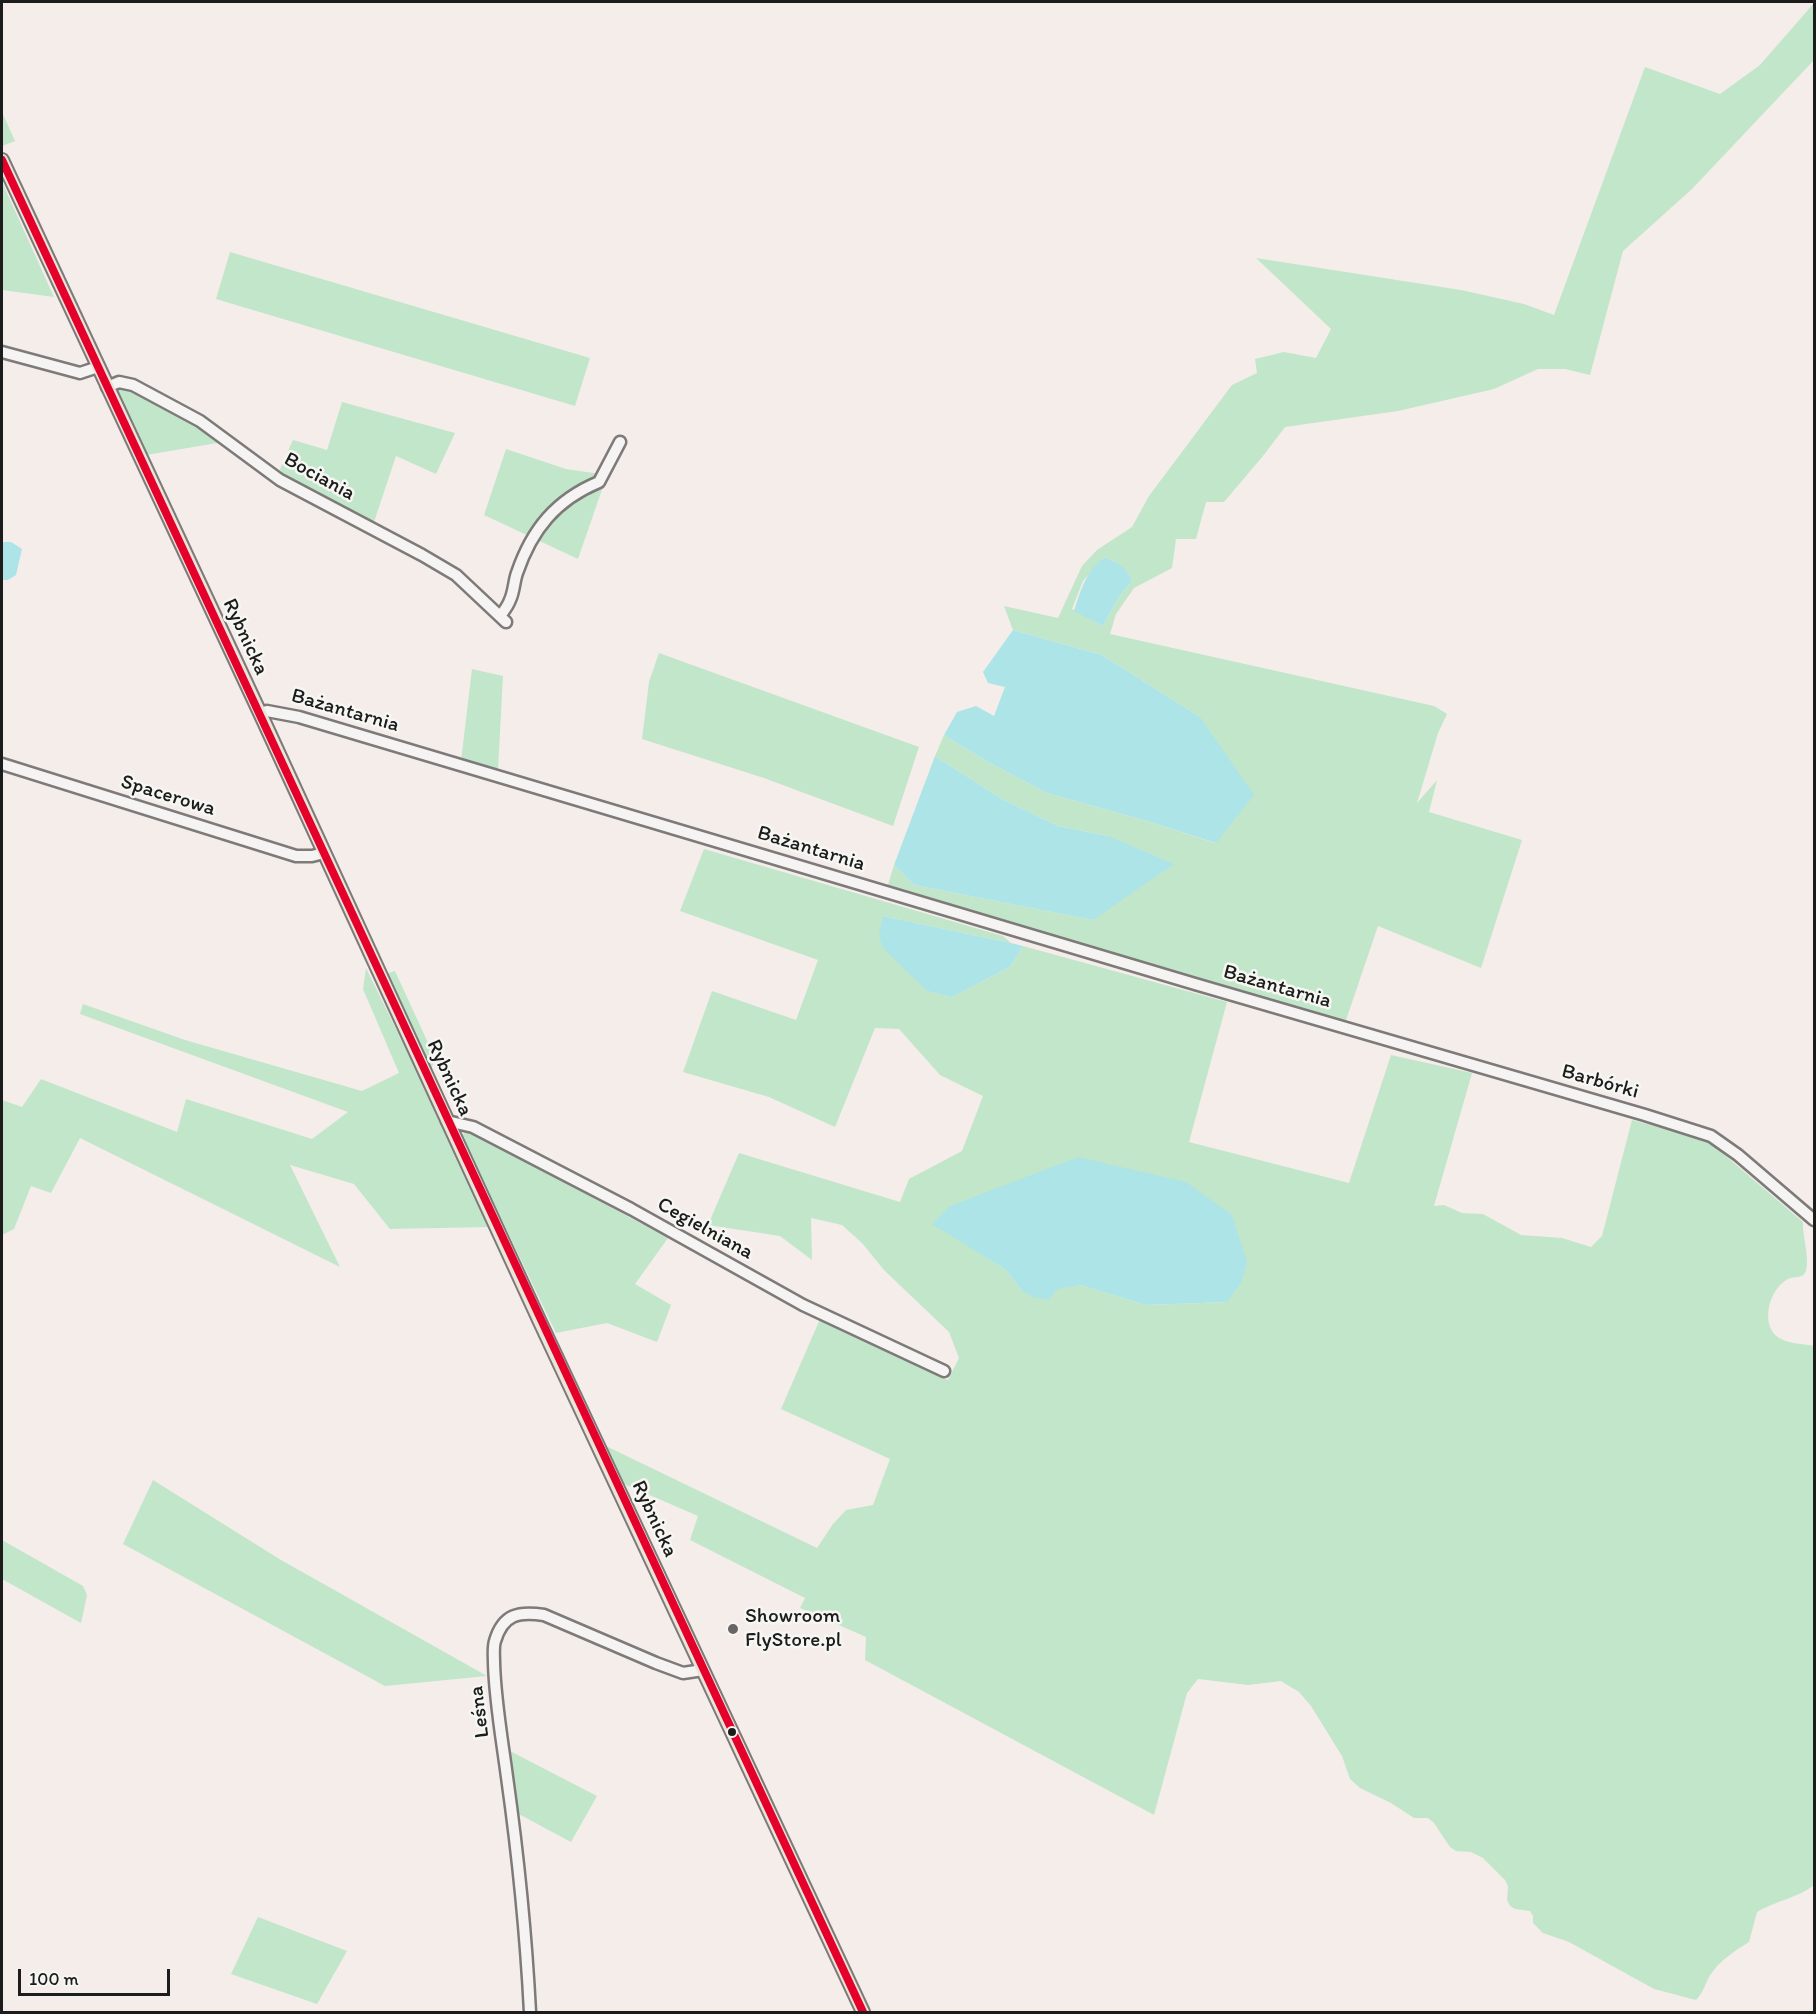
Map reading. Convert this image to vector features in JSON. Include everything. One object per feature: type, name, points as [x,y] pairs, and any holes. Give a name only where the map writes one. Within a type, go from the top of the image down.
[{"type":"main road","name":"Rybnicka","points":[[2,160],[863,2013]]},
{"type":"street","points":[[2,352],[80,373],[98,367]]},
{"type":"street","name":"Bociania","points":[[107,387],[119,382],[133,385],[200,421],[280,480],[422,555],[456,576],[503,619],[511,599],[516,574],[528,545],[558,506],[582,489],[599,483],[620,442]]},
{"type":"street","name":"Bażantarnia","points":[[260,713],[267,711],[299,717],[1172,977],[1351,1028]]},
{"type":"street","name":"Spacerowa","points":[[2,764],[296,856],[324,853]]},
{"type":"street","name":"Barbórki","points":[[1351,1028],[1711,1136],[1738,1155],[1815,1220]]},
{"type":"street","name":"Cegielniana","points":[[447,1121],[473,1127],[631,1209],[803,1305],[944,1371]]},
{"type":"street","name":"Leśna","points":[[530,2013],[518,1869],[494,1675],[494,1642],[503,1622],[516,1614],[544,1615],[683,1673],[703,1670]]},
{"type":"green space","points":[[1814,3],[1814,60],[1692,189],[1623,251],[1590,375],[1565,369],[1538,369],[1494,389],[1398,411],[1285,427],[1224,502],[1206,502],[1196,539],[1176,539],[1172,568],[1134,588],[1116,614],[1110,634],[1434,706],[1447,714],[1438,733],[1417,803],[1437,780],[1429,812],[1522,840],[1481,968],[1378,926],[1345,1023],[887,888],[894,865],[914,885],[1093,920],[1108,836],[1058,826],[1002,799],[935,756],[944,735],[988,762],[1047,793],[1215,843],[1200,717],[1102,655],[1013,630],[1004,606],[1058,618],[1082,566],[1097,550],[1132,527],[1149,496],[1232,385],[1257,373],[1255,359],[1284,352],[1316,358],[1331,329],[1256,258],[1461,290],[1524,304],[1554,315],[1645,67],[1720,94],[1760,65]],"holes":[[[1105,557],[1124,569],[1132,581],[1118,598],[1103,626],[1072,609],[1083,581]]]},
{"type":"green space","points":[[2,112],[15,141],[2,146]]},
{"type":"green space","points":[[2,182],[54,297],[2,290]]},
{"type":"green space","points":[[230,252],[590,358],[575,406],[216,299]]},
{"type":"green space","points":[[123,387],[160,403],[223,442],[146,455],[116,389]]},
{"type":"green space","points":[[342,402],[455,433],[436,474],[396,456],[374,522],[284,476],[280,469],[293,440],[327,450]]},
{"type":"green space","points":[[506,449],[566,469],[607,475],[578,559],[484,515]]},
{"type":"green space","points":[[659,653],[919,747],[893,826],[764,778],[642,739],[649,682]]},
{"type":"green space","points":[[472,669],[503,676],[498,769],[461,761]]},
{"type":"green space","points":[[704,849],[1003,936],[1011,943],[883,916],[928,991],[952,997],[1010,967],[1023,946],[1227,1002],[1189,1142],[1349,1183],[1391,1055],[1472,1073],[1434,1206],[1444,1205],[1462,1213],[1483,1214],[1521,1235],[1562,1238],[1591,1247],[1602,1236],[1632,1120],[1707,1140],[1803,1222],[1807,1268],[1801,1276],[1788,1279],[1775,1291],[1768,1319],[1775,1335],[1783,1340],[1814,1346],[1814,1885],[1757,1912],[1749,1942],[1718,1965],[1696,2000],[1654,1989],[1569,1942],[1543,1933],[1533,1923],[1530,1911],[1510,1906],[1507,1900],[1508,1886],[1505,1880],[1483,1858],[1471,1852],[1456,1851],[1450,1847],[1428,1818],[1414,1818],[1391,1803],[1360,1788],[1350,1779],[1342,1756],[1311,1706],[1299,1692],[1281,1681],[1248,1685],[1198,1679],[1187,1693],[1154,1815],[865,1660],[866,1637],[800,1608],[805,1598],[690,1540],[698,1516],[622,1483],[606,1446],[817,1548],[833,1524],[846,1510],[873,1505],[890,1459],[781,1409],[820,1319],[948,1380],[959,1358],[949,1332],[884,1270],[862,1243],[842,1225],[811,1218],[812,1260],[780,1236],[708,1225],[739,1153],[900,1202],[909,1179],[962,1151],[983,1096],[940,1075],[899,1029],[875,1028],[835,1127],[769,1097],[683,1072],[712,991],[796,1020],[818,960],[680,911]],"holes":[[[933,1223],[1227,1302],[1146,1305],[1080,1285],[1022,1291],[1006,1270]]]},
{"type":"green space","points":[[366,968],[442,1122],[489,1227],[390,1229],[354,1184],[290,1165],[340,1267],[80,1138],[51,1193],[31,1186],[14,1229],[2,1235],[2,1100],[22,1107],[41,1079],[177,1132],[186,1099],[312,1139],[348,1112],[80,1014],[83,1004],[185,1040],[362,1091],[399,1073],[363,989]]},
{"type":"green space","points":[[395,971],[435,1058],[431,1070],[385,974]]},
{"type":"green space","points":[[469,1131],[668,1238],[635,1284],[671,1305],[657,1342],[607,1323],[556,1333],[461,1135]]},
{"type":"green space","points":[[153,1480],[281,1560],[487,1676],[385,1686],[123,1544]]},
{"type":"green space","points":[[2,1540],[83,1586],[87,1595],[81,1623],[2,1579]]},
{"type":"green space","points":[[508,1750],[597,1796],[571,1842],[515,1812]]},
{"type":"green space","points":[[258,1917],[347,1951],[317,2004],[231,1974]]},
{"type":"water","points":[[2,542],[11,542],[22,549],[16,575],[8,580],[2,580]]},
{"type":"water","points":[[1105,557],[1122,566],[1132,581],[1118,598],[1103,626],[1074,611],[1089,574]]},
{"type":"water","points":[[1013,630],[1102,655],[1200,717],[1254,795],[1216,843],[1047,793],[988,762],[944,735],[957,712],[976,706],[994,716],[1005,687],[988,683],[983,672]]},
{"type":"water","points":[[935,756],[1002,799],[1058,826],[1108,836],[1174,864],[1093,920],[914,885],[894,865]]},
{"type":"water","points":[[883,916],[1023,946],[1010,967],[952,997],[927,991],[883,948],[879,935]]},
{"type":"water","points":[[1078,1157],[1186,1182],[1232,1215],[1247,1262],[1241,1283],[1227,1302],[1146,1305],[1080,1285],[1057,1289],[1049,1300],[1033,1297],[1022,1291],[1006,1270],[932,1224],[950,1206]]},
{"type":"transit line","points":[[2,160],[863,2012]]},
{"type":"place","name":"Showroom FlyStore.pl","points":[[733,1629]]}]
